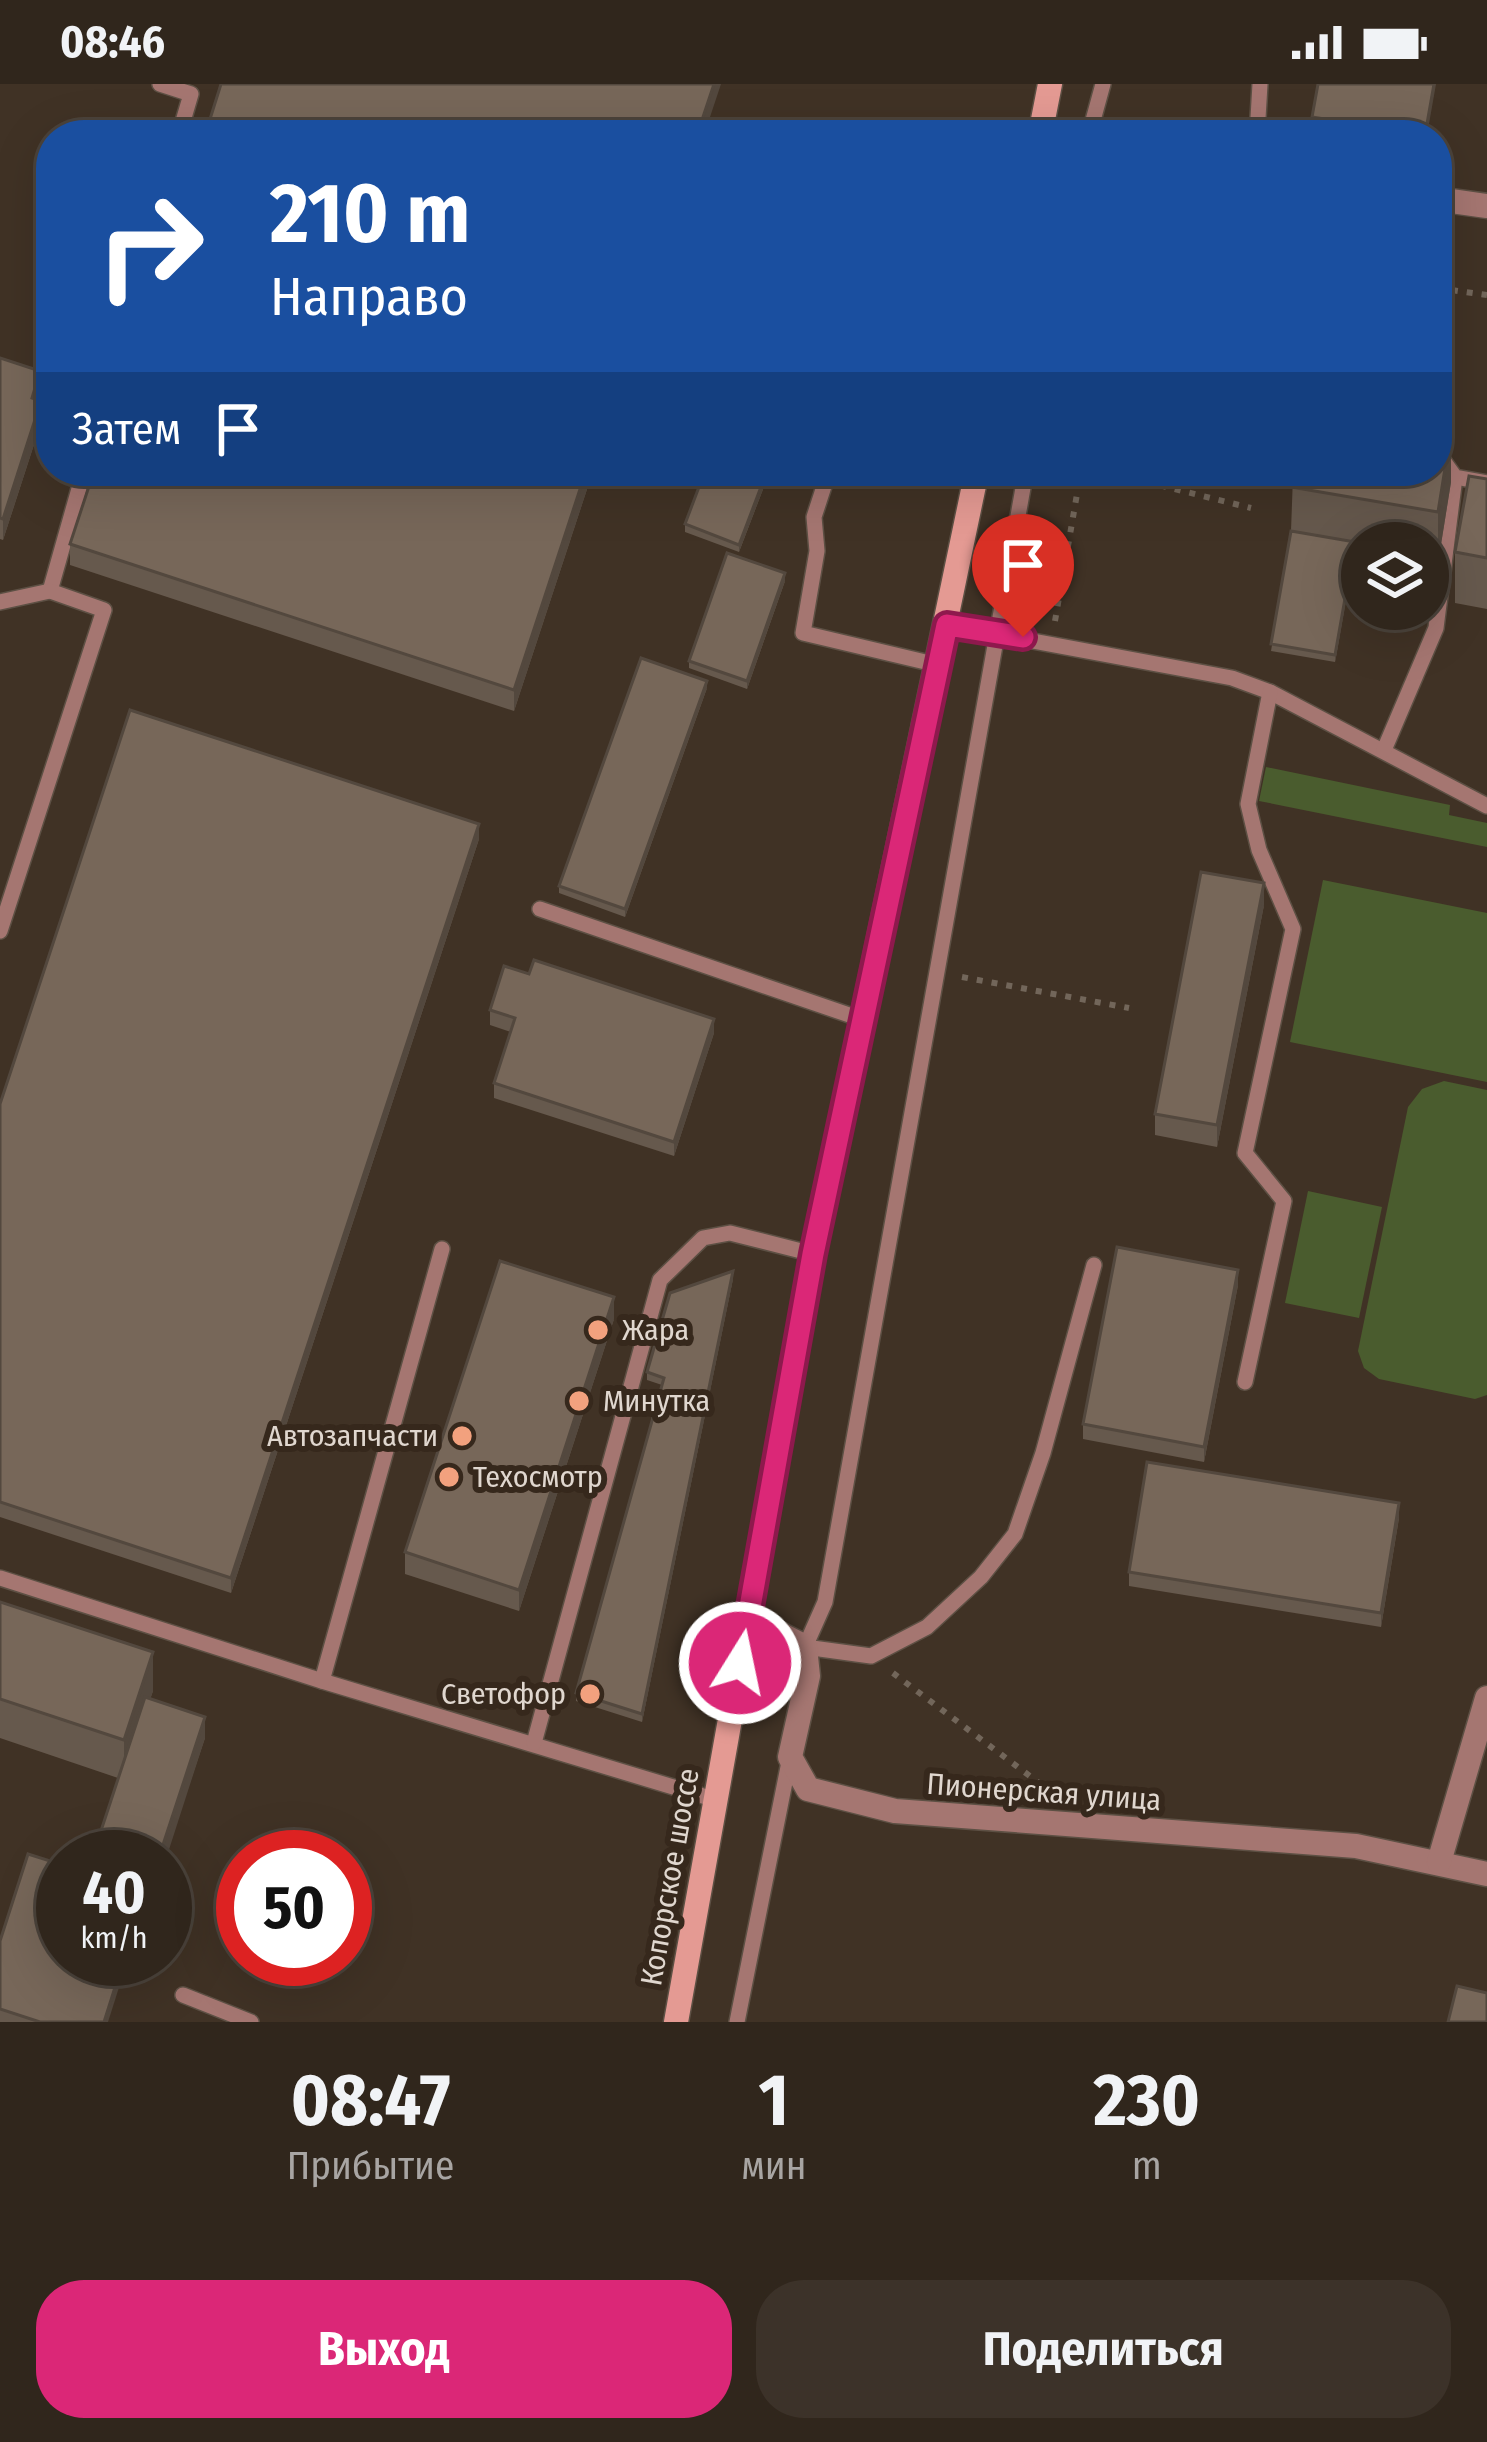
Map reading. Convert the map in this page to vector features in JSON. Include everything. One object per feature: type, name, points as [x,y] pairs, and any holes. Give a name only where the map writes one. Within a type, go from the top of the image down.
[{"type":"main road","points":[[1043,120],[1050,84]]},
{"type":"main road","name":"Копорское шоссе","points":[[676,2022],[813,1254],[974,486]]},
{"type":"street","points":[[1452,202],[1487,206]]},
{"type":"street","points":[[748,1618],[805,1647],[808,1676],[790,1757]]},
{"type":"street","points":[[1439,1862],[1487,1698]]},
{"type":"street","name":"Пионерская улица","points":[[790,1757],[808,1789],[896,1811],[1356,1846],[1487,1874]]},
{"type":"lane","points":[[160,84],[191,94],[183,120]]},
{"type":"lane","points":[[1093,120],[1103,84]]},
{"type":"lane","points":[[1258,120],[1260,84]]},
{"type":"lane","points":[[1384,751],[1436,628],[1452,473]]},
{"type":"lane","points":[[1455,477],[1487,483]]},
{"type":"lane","points":[[50,592],[80,486]]},
{"type":"lane","points":[[824,486],[814,517],[817,551],[803,633],[938,665]]},
{"type":"lane","points":[[1022,486],[825,1602],[805,1647],[871,1656],[927,1628],[981,1577],[1015,1534],[1043,1453],[1094,1265]]},
{"type":"lane","points":[[0,602],[50,592],[104,610],[0,931]]},
{"type":"lane","points":[[947,625],[1232,678],[1270,692],[1487,806]]},
{"type":"lane","points":[[1246,1382],[1284,1201],[1246,1153],[1293,929],[1259,850],[1248,803],[1270,692]]},
{"type":"lane","points":[[540,909],[862,1019]]},
{"type":"lane","points":[[534,1743],[660,1280],[703,1238],[730,1233],[813,1254]]},
{"type":"lane","points":[[322,1682],[442,1250]]},
{"type":"lane","points":[[0,1578],[322,1682],[713,1799]]},
{"type":"lane","points":[[737,2022],[790,1757]]},
{"type":"lane","points":[[183,1995],[251,2022]]},
{"type":"path","points":[[1452,290],[1487,295]]},
{"type":"path","points":[[1051,642],[1078,486]]},
{"type":"path","points":[[1176,486],[1251,508]]},
{"type":"path","points":[[937,973],[1129,1007]]},
{"type":"path","points":[[871,1656],[1096,1826]]},
{"type":"green space","points":[[1266,767],[1450,805],[1449,815],[1487,823],[1487,847],[1259,801]]},
{"type":"green space","points":[[1323,880],[1487,913],[1487,1082],[1290,1042]]},
{"type":"green space","points":[[1444,1081],[1487,1090],[1487,1395],[1475,1399],[1379,1379],[1364,1368],[1358,1351],[1408,1107],[1422,1089]]},
{"type":"green space","points":[[1308,1191],[1382,1207],[1359,1318],[1285,1303]]},
{"type":"building","points":[[221,84],[714,84],[702,120],[210,120]]},
{"type":"building","points":[[1318,84],[1434,84],[1428,120],[1312,117]]},
{"type":"building","points":[[0,358],[36,370],[32,398],[36,399],[36,417],[0,518]]},
{"type":"building","points":[[1469,476],[1487,479],[1487,558],[1455,552]]},
{"type":"building","points":[[89,486],[581,486],[514,690],[70,544]]},
{"type":"building","points":[[699,486],[761,486],[739,545],[685,524]]},
{"type":"building","points":[[1291,486],[1442,486],[1438,512]]},
{"type":"building","points":[[1291,531],[1341,540],[1341,621],[1335,655],[1271,644]]},
{"type":"building","points":[[727,553],[785,573],[747,681],[689,661]]},
{"type":"building","points":[[641,658],[707,681],[625,909],[559,886]]},
{"type":"building","points":[[130,710],[479,824],[231,1578],[0,1502],[0,1104]]},
{"type":"building","points":[[1201,872],[1264,883],[1217,1125],[1155,1114]]},
{"type":"building","points":[[534,960],[714,1019],[674,1142],[494,1083],[515,1018],[490,1010],[504,966],[529,974]]},
{"type":"building","points":[[1117,1247],[1238,1270],[1204,1447],[1083,1424]]},
{"type":"building","points":[[500,1261],[614,1297],[519,1590],[405,1552]]},
{"type":"building","points":[[733,1271],[642,1714],[576,1693],[664,1378],[647,1372],[670,1293]]},
{"type":"building","points":[[1147,1462],[1399,1503],[1381,1613],[1129,1572]]},
{"type":"building","points":[[0,1602],[153,1652],[124,1740],[0,1699]]},
{"type":"building","points":[[145,1697],[205,1717],[168,1830],[101,1830]]},
{"type":"building","points":[[28,1854],[36,1857],[36,1986],[115,1986],[104,2022],[40,2022],[0,2009],[0,1941]]},
{"type":"building","points":[[1457,1986],[1487,1993],[1487,2022],[1448,2022]]},
{"type":"place","name":"Жара","points":[[598,1330]]},
{"type":"place","name":"Минутка","points":[[579,1401]]},
{"type":"place","name":"Автозапчасти","points":[[462,1436]]},
{"type":"place","name":"Техосмотр","points":[[449,1477]]},
{"type":"place","name":"Светофор","points":[[590,1694]]},
{"type":"route","points":[[740,1663],[813,1254],[947,625],[1023,637]]}]
